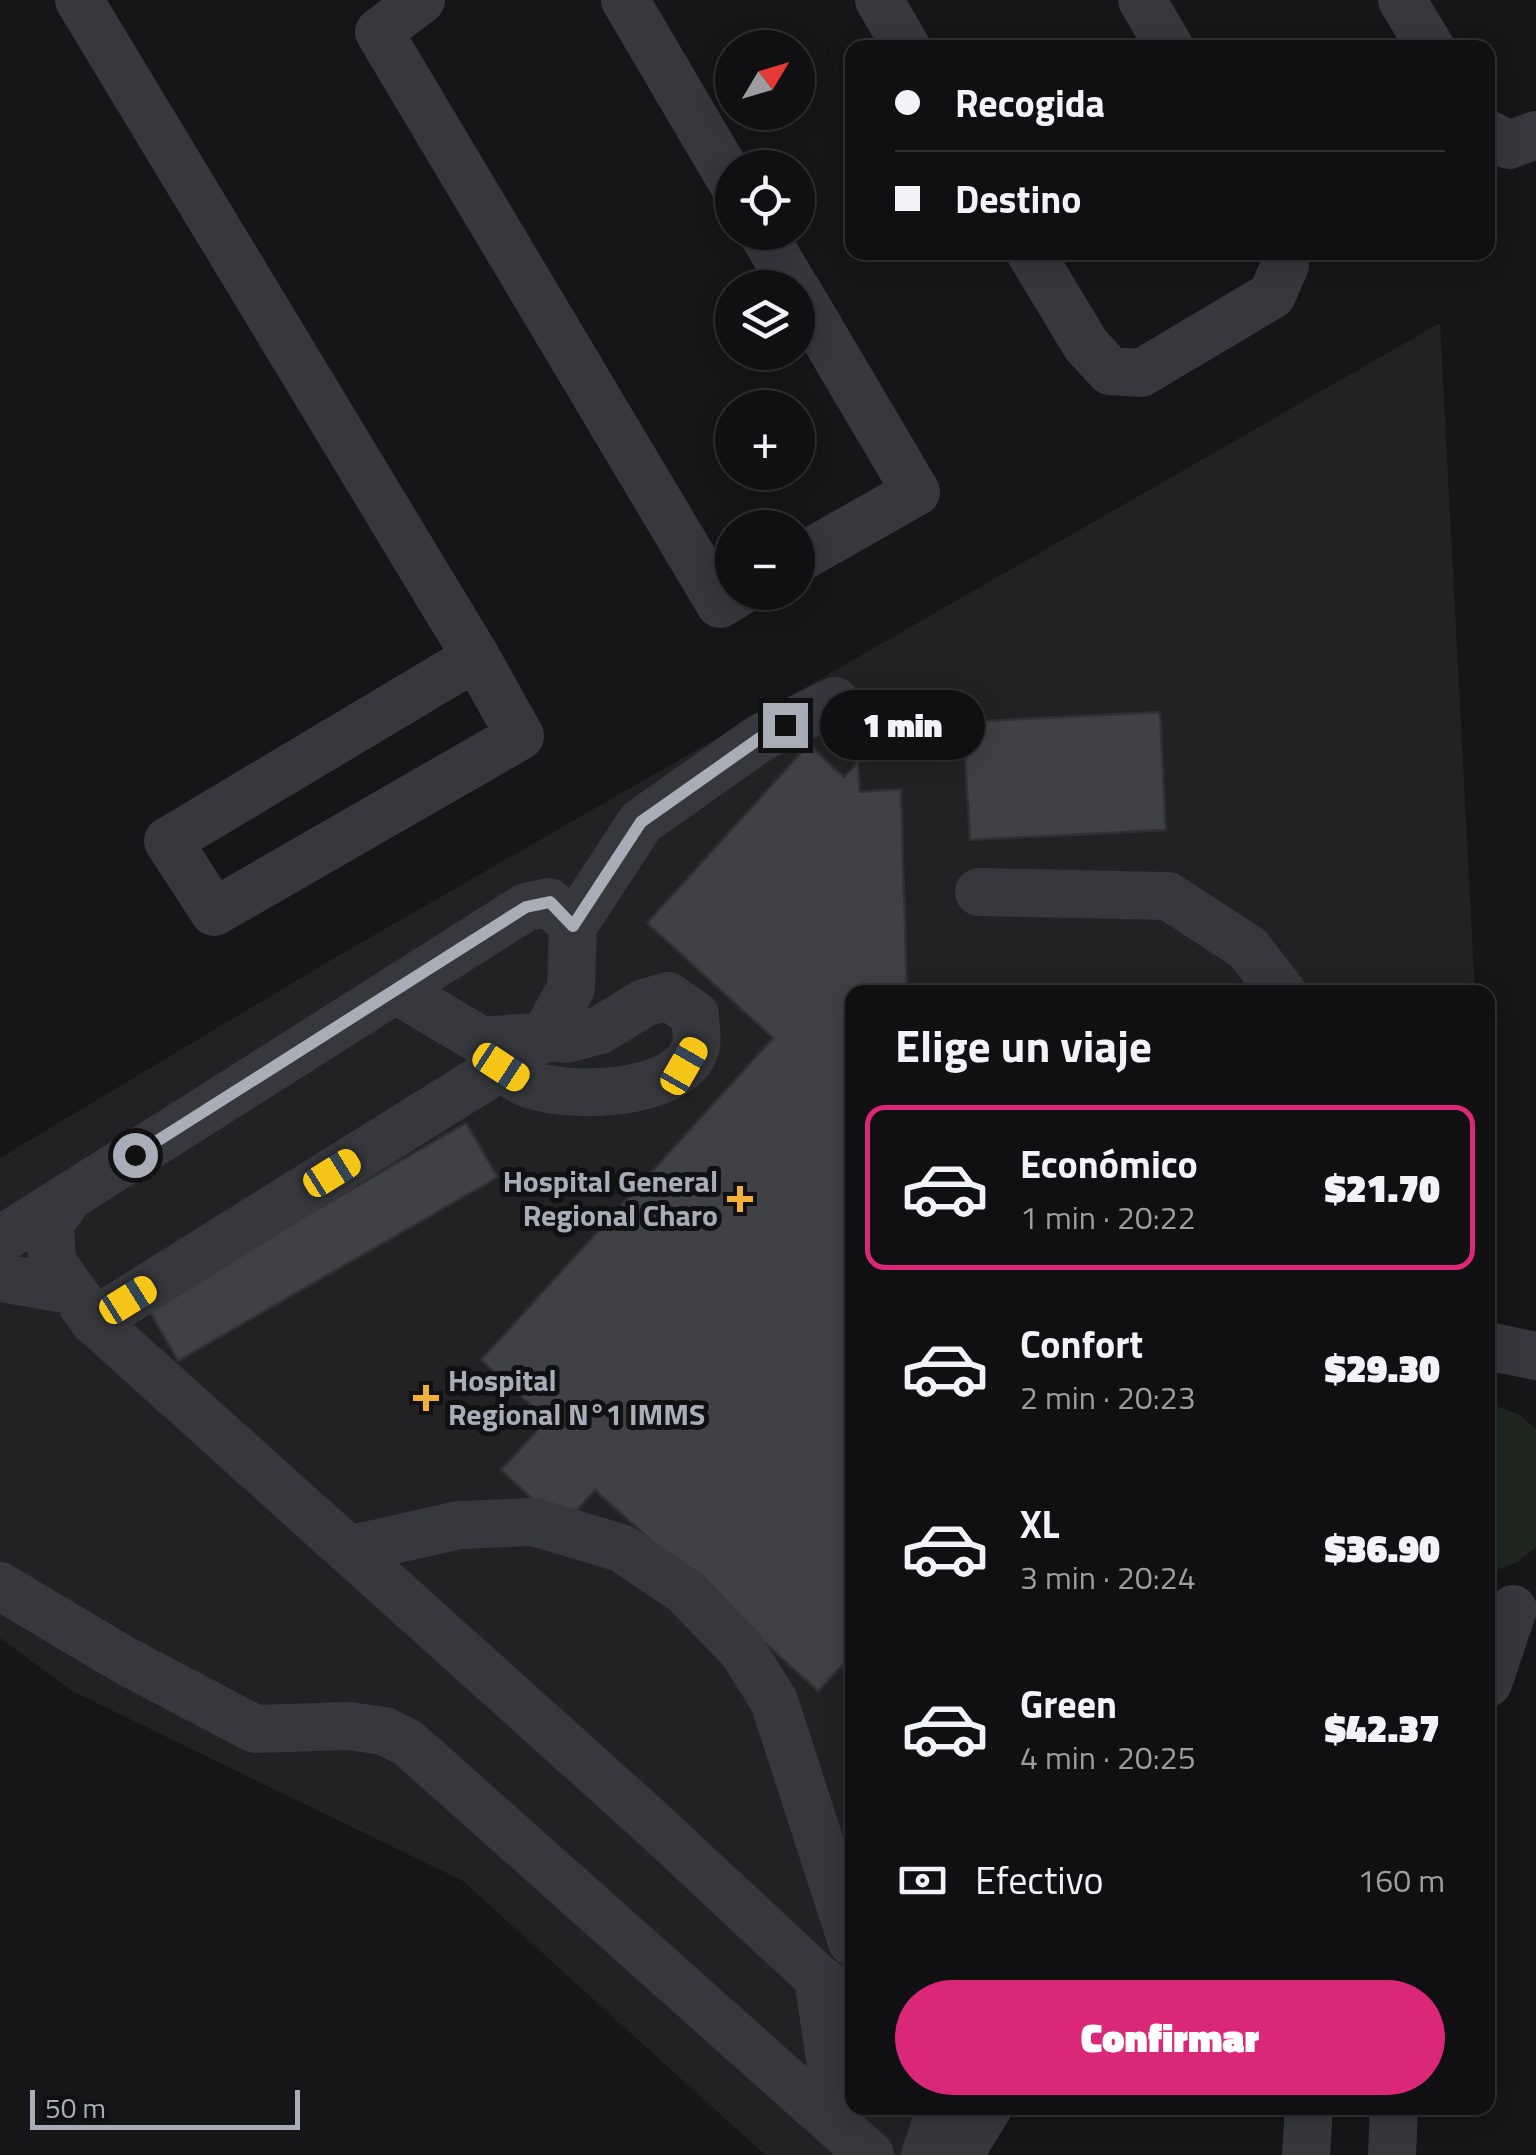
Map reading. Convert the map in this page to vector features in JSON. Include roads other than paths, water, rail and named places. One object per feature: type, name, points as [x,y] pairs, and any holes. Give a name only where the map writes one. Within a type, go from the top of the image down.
[{"type":"street","points":[[79,0],[476,657],[520,736],[214,912],[168,841],[476,657]]},
{"type":"street","points":[[421,0],[379,32],[715,596]]},
{"type":"street","points":[[625,0],[715,153]]},
{"type":"street","points":[[879,0],[902,40]]},
{"type":"street","points":[[1142,0],[1165,40]]},
{"type":"street","points":[[1402,0],[1426,40]]},
{"type":"street","points":[[1495,138],[1510,145],[1536,135]]},
{"type":"street","points":[[1035,260],[1086,346],[1110,370],[1141,373],[1272,295],[1284,260]]},
{"type":"street","points":[[815,322],[916,492],[815,550]]},
{"type":"street","points":[[545,1036],[571,988],[573,926],[641,822],[760,738],[835,701]]},
{"type":"street","points":[[979,892],[1168,896],[1248,948],[1277,985]]},
{"type":"street","points":[[0,1240],[526,907],[550,902],[573,926]]},
{"type":"street","points":[[83,1306],[491,1054],[545,1036],[566,1039],[600,1030],[644,1003],[668,996],[694,1015],[696,1046],[684,1066],[644,1087],[562,1094],[524,1082],[491,1054],[396,990]]},
{"type":"street","points":[[70,1196],[50,1223],[52,1262],[83,1306],[835,1989],[845,2065]]},
{"type":"street","points":[[0,1278],[83,1306]]},
{"type":"street","points":[[1495,1347],[1535,1353]]},
{"type":"street","points":[[348,1550],[459,1524],[534,1522],[620,1548],[686,1592],[742,1650],[774,1701],[845,1920]]},
{"type":"street","points":[[0,1586],[124,1660],[254,1729],[349,1726],[384,1731],[408,1743],[855,2141]]},
{"type":"street","points":[[1495,1662],[1512,1607]]},
{"type":"street","points":[[852,2115],[855,2141]]},
{"type":"street","points":[[925,2155],[938,2115]]},
{"type":"street","points":[[959,2155],[984,2115]]},
{"type":"street","points":[[1306,2155],[1309,2115]]},
{"type":"street","points":[[1392,2155],[1394,2115]]},
{"type":"place","name":"Hospital General Regional Charo","points":[[740,1199]]},
{"type":"place","name":"Hospital Regional N°1 IMMS","points":[[426,1398]]}]
